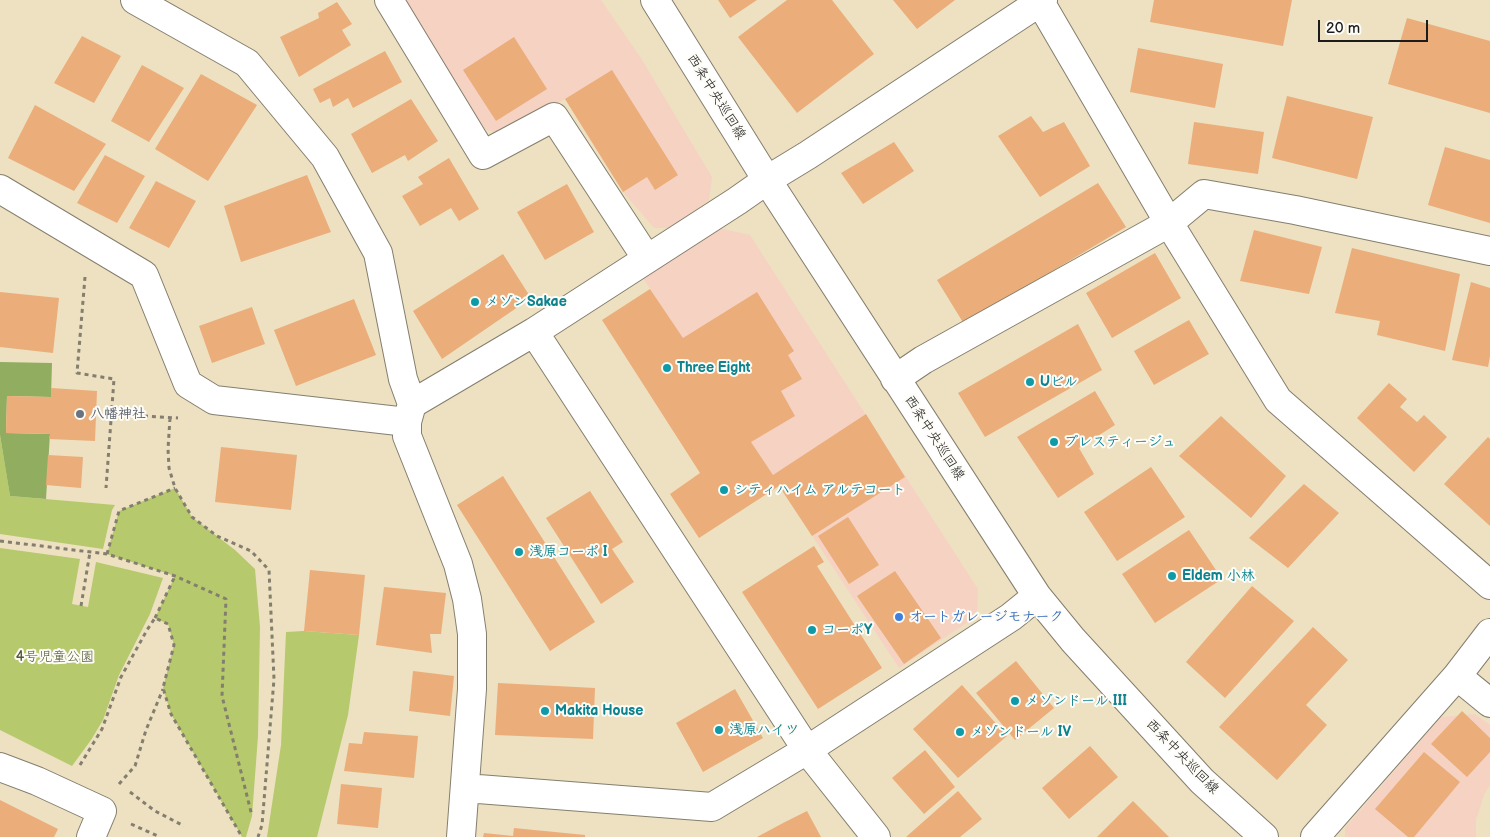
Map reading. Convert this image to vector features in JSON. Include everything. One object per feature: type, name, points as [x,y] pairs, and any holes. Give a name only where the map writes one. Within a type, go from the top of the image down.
[{"type":"street","points":[[135,0],[247,63],[325,157],[378,253],[410,413],[407,436],[458,564],[467,600],[472,634],[472,689],[461,837]]},
{"type":"street","points":[[389,0],[482,155],[554,118],[647,259]]},
{"type":"street","name":"西条中央巡回線","points":[[655,0],[767,180],[1037,596],[1073,640],[1202,781],[1264,837]]},
{"type":"street","points":[[0,189],[144,275],[188,384],[214,400],[410,413],[737,202],[767,180],[1041,1],[1170,223],[1278,400],[1490,585]]},
{"type":"street","points":[[895,379],[923,360],[1170,223],[1204,194],[1294,210],[1490,251]]},
{"type":"street","points":[[534,332],[807,750],[876,837]]},
{"type":"street","points":[[465,788],[608,809],[712,807],[807,750],[1011,616],[1037,596]]},
{"type":"street","points":[[1314,837],[1488,640]]},
{"type":"street","points":[[1458,676],[1490,702]]},
{"type":"street","points":[[0,767],[102,811],[91,837]]},
{"type":"path","points":[[88,242],[76,373],[114,379],[106,488]]},
{"type":"path","points":[[111,414],[186,418]]},
{"type":"path","points":[[170,418],[169,468],[175,488],[192,517],[217,536],[251,551],[269,570],[274,679],[262,825],[258,837]]},
{"type":"path","points":[[107,554],[119,511],[175,488]]},
{"type":"path","points":[[0,541],[107,554],[175,576],[226,599],[222,696],[252,816]]},
{"type":"path","points":[[80,606],[90,552]]},
{"type":"path","points":[[76,772],[102,729],[121,677],[155,618],[175,576]]},
{"type":"path","points":[[119,784],[135,766],[146,730],[163,688],[174,645],[168,624],[155,618]]},
{"type":"path","points":[[163,688],[171,714],[242,837]]},
{"type":"path","points":[[112,783],[119,784],[155,811],[184,826]]},
{"type":"shaded area","points":[[406,0],[601,0],[641,58],[712,177],[709,200],[672,228],[654,228],[623,192],[565,99],[506,132],[493,132],[479,127]]},
{"type":"shaded area","points":[[719,228],[750,235],[978,589],[977,616],[899,668],[641,275]]},
{"type":"shaded area","points":[[1475,714],[1490,725],[1490,785],[1484,795],[1476,820],[1476,837],[1345,837],[1345,828],[1441,717]]},
{"type":"green space","points":[[0,362],[52,363],[51,397],[7,396],[6,433],[50,434],[46,499],[10,496],[0,435]]},
{"type":"green space","points":[[0,435],[10,496],[115,505],[112,510],[103,549],[0,534]]},
{"type":"green space","points":[[175,488],[192,517],[235,550],[255,569],[260,627],[258,736],[252,816],[246,837],[242,837],[171,714],[163,688],[174,645],[168,624],[155,618],[175,576],[107,554],[119,511]]},
{"type":"green space","name":"4号児童公園","points":[[0,548],[80,559],[72,604],[88,607],[96,562],[163,578],[150,614],[119,675],[103,720],[72,766],[0,730]]},
{"type":"green space","points":[[304,631],[359,635],[348,715],[317,837],[267,837],[281,745],[286,632]]},
{"type":"building","points":[[718,0],[757,0],[730,18]]},
{"type":"building","points":[[787,0],[832,0],[874,54],[797,113],[738,37]]},
{"type":"building","points":[[893,0],[955,0],[917,29]]},
{"type":"building","points":[[1154,0],[1292,0],[1283,46],[1150,22]]},
{"type":"building","points":[[337,2],[352,24],[342,30],[351,45],[299,77],[280,37],[319,18],[318,13]]},
{"type":"building","points":[[1407,18],[1490,41],[1490,113],[1388,84]]},
{"type":"building","points":[[82,36],[121,56],[94,103],[54,83]]},
{"type":"building","points":[[514,37],[547,89],[496,121],[463,70]]},
{"type":"building","points":[[1138,48],[1223,64],[1215,108],[1130,92]]},
{"type":"building","points":[[385,51],[402,82],[353,108],[348,98],[333,107],[330,98],[320,103],[313,89]]},
{"type":"building","points":[[142,65],[184,88],[149,142],[111,121]]},
{"type":"building","points":[[612,70],[678,175],[655,190],[647,177],[623,192],[565,99]]},
{"type":"building","points":[[201,74],[257,105],[208,181],[155,149]]},
{"type":"building","points":[[1287,96],[1373,117],[1357,179],[1272,158]]},
{"type":"building","points":[[411,99],[438,141],[408,161],[405,155],[372,173],[351,134]]},
{"type":"building","points":[[35,105],[106,144],[74,191],[8,158]]},
{"type":"building","points":[[1031,116],[1043,132],[1064,122],[1090,166],[1040,197],[998,136]]},
{"type":"building","points":[[1194,122],[1264,132],[1258,174],[1188,164]]},
{"type":"building","points":[[894,142],[914,171],[863,204],[841,173]]},
{"type":"building","points":[[1445,147],[1490,160],[1490,223],[1428,205]]},
{"type":"building","points":[[105,155],[145,176],[117,223],[77,203]]},
{"type":"building","points":[[449,158],[479,209],[459,221],[451,208],[420,226],[402,196],[423,184],[418,177]]},
{"type":"building","points":[[307,175],[331,232],[241,262],[224,206]]},
{"type":"building","points":[[156,181],[196,201],[169,248],[129,228]]},
{"type":"building","points":[[1098,183],[1126,227],[964,324],[937,280]]},
{"type":"building","points":[[567,184],[594,232],[545,260],[517,212]]},
{"type":"building","points":[[1254,230],[1322,247],[1309,294],[1240,281]]},
{"type":"building","points":[[1352,248],[1460,274],[1445,351],[1377,335],[1380,321],[1335,313]]},
{"type":"building","points":[[1155,253],[1181,298],[1112,338],[1086,293]]},
{"type":"building","name":"メゾンSakae","points":[[503,254],[531,298],[442,359],[413,311]]},
{"type":"building","points":[[1471,282],[1490,288],[1490,356],[1488,367],[1452,360]]},
{"type":"building","points":[[650,289],[683,338],[757,292],[794,351],[788,355],[802,379],[781,391],[795,416],[751,442],[773,475],[866,414],[905,477],[812,536],[779,486],[699,538],[670,494],[700,473],[602,320]]},
{"type":"building","points":[[0,292],[59,298],[53,353],[0,347]]},
{"type":"building","points":[[354,299],[376,355],[296,386],[274,330]]},
{"type":"building","points":[[252,307],[265,344],[212,363],[199,326]]},
{"type":"building","points":[[1189,320],[1209,354],[1154,385],[1134,351]]},
{"type":"building","name":"Uビル","points":[[1078,324],[1102,370],[985,437],[958,393]]},
{"type":"building","points":[[1389,383],[1407,399],[1400,407],[1417,422],[1424,415],[1447,437],[1414,472],[1357,418]]},
{"type":"building","points":[[51,388],[97,391],[95,441],[49,439],[50,434],[6,433],[7,396],[51,397]]},
{"type":"building","name":"プレスティージュ","points":[[1095,391],[1115,425],[1079,448],[1094,474],[1058,498],[1017,437]]},
{"type":"building","points":[[1221,416],[1286,476],[1251,518],[1179,456]]},
{"type":"building","points":[[1488,437],[1490,439],[1490,526],[1444,484]]},
{"type":"building","points":[[221,447],[297,455],[291,510],[215,502]]},
{"type":"building","points":[[48,455],[83,457],[81,488],[46,485]]},
{"type":"building","points":[[1151,467],[1185,517],[1117,561],[1084,512]]},
{"type":"building","name":"浅原コーポ I","points":[[503,476],[595,622],[550,651],[457,505]]},
{"type":"building","points":[[1304,484],[1339,513],[1288,568],[1249,538]]},
{"type":"building","points":[[590,491],[623,542],[612,549],[634,582],[601,604],[546,518]]},
{"type":"building","points":[[848,517],[879,565],[849,584],[818,536]]},
{"type":"building","name":"Eldem 小林","points":[[1189,530],[1222,579],[1155,623],[1122,574]]},
{"type":"building","name":"コーポY","points":[[814,546],[824,562],[817,566],[882,668],[818,709],[742,592]]},
{"type":"building","points":[[310,570],[365,575],[359,635],[304,631]]},
{"type":"building","name":"オートガレージモナーク","points":[[895,571],[941,638],[904,664],[857,596]]},
{"type":"building","points":[[1252,586],[1294,621],[1225,698],[1186,662]]},
{"type":"building","points":[[384,587],[446,593],[441,634],[430,634],[432,653],[376,645]]},
{"type":"building","points":[[1313,627],[1348,660],[1306,705],[1327,725],[1277,780],[1219,727]]},
{"type":"building","name":"メゾンドール III","points":[[1016,661],[1054,708],[1015,740],[976,693]]},
{"type":"building","points":[[413,671],[454,676],[450,716],[409,711]]},
{"type":"building","name":"Makita House","points":[[498,683],[595,688],[593,739],[495,735]]},
{"type":"building","name":"メゾンドール IV","points":[[962,685],[1007,736],[958,778],[913,729]]},
{"type":"building","name":"浅原ハイツ","points":[[735,689],[763,738],[703,772],[676,723]]},
{"type":"building","points":[[1462,711],[1490,738],[1490,752],[1467,777],[1431,744]]},
{"type":"building","points":[[364,732],[418,736],[414,778],[344,771],[349,743],[362,744]]},
{"type":"building","points":[[1090,746],[1118,777],[1069,819],[1042,788]]},
{"type":"building","points":[[925,750],[955,787],[924,814],[892,778]]},
{"type":"building","points":[[1424,752],[1460,782],[1414,837],[1408,837],[1375,809]]},
{"type":"building","points":[[341,784],[382,788],[378,828],[337,824]]},
{"type":"building","points":[[958,791],[982,819],[960,837],[906,837]]},
{"type":"building","points":[[0,800],[58,829],[54,837],[0,837]]},
{"type":"building","points":[[1133,801],[1169,837],[1097,837]]},
{"type":"building","points":[[807,811],[821,837],[757,837],[785,822]]},
{"type":"building","points":[[514,828],[585,835],[585,837],[483,837],[484,833],[513,836]]},
{"type":"place","name":"メゾンSakae","points":[[475,302]]},
{"type":"place","name":"Three Eight","points":[[667,368]]},
{"type":"place","name":"Uビル","points":[[1030,382]]},
{"type":"place","name":"八幡神社","points":[[80,414]]},
{"type":"place","name":"プレスティージュ","points":[[1054,442]]},
{"type":"place","name":"シティハイム アルテコート","points":[[724,490]]},
{"type":"place","name":"浅原コーポ I","points":[[519,552]]},
{"type":"place","name":"Eldem 小林","points":[[1172,576]]},
{"type":"place","name":"オートガレージモナーク","points":[[899,617]]},
{"type":"place","name":"コーポY","points":[[812,630]]},
{"type":"place","name":"メゾンドール III","points":[[1015,701]]},
{"type":"place","name":"Makita House","points":[[545,711]]},
{"type":"place","name":"浅原ハイツ","points":[[719,730]]},
{"type":"place","name":"メゾンドール IV","points":[[960,732]]}]
